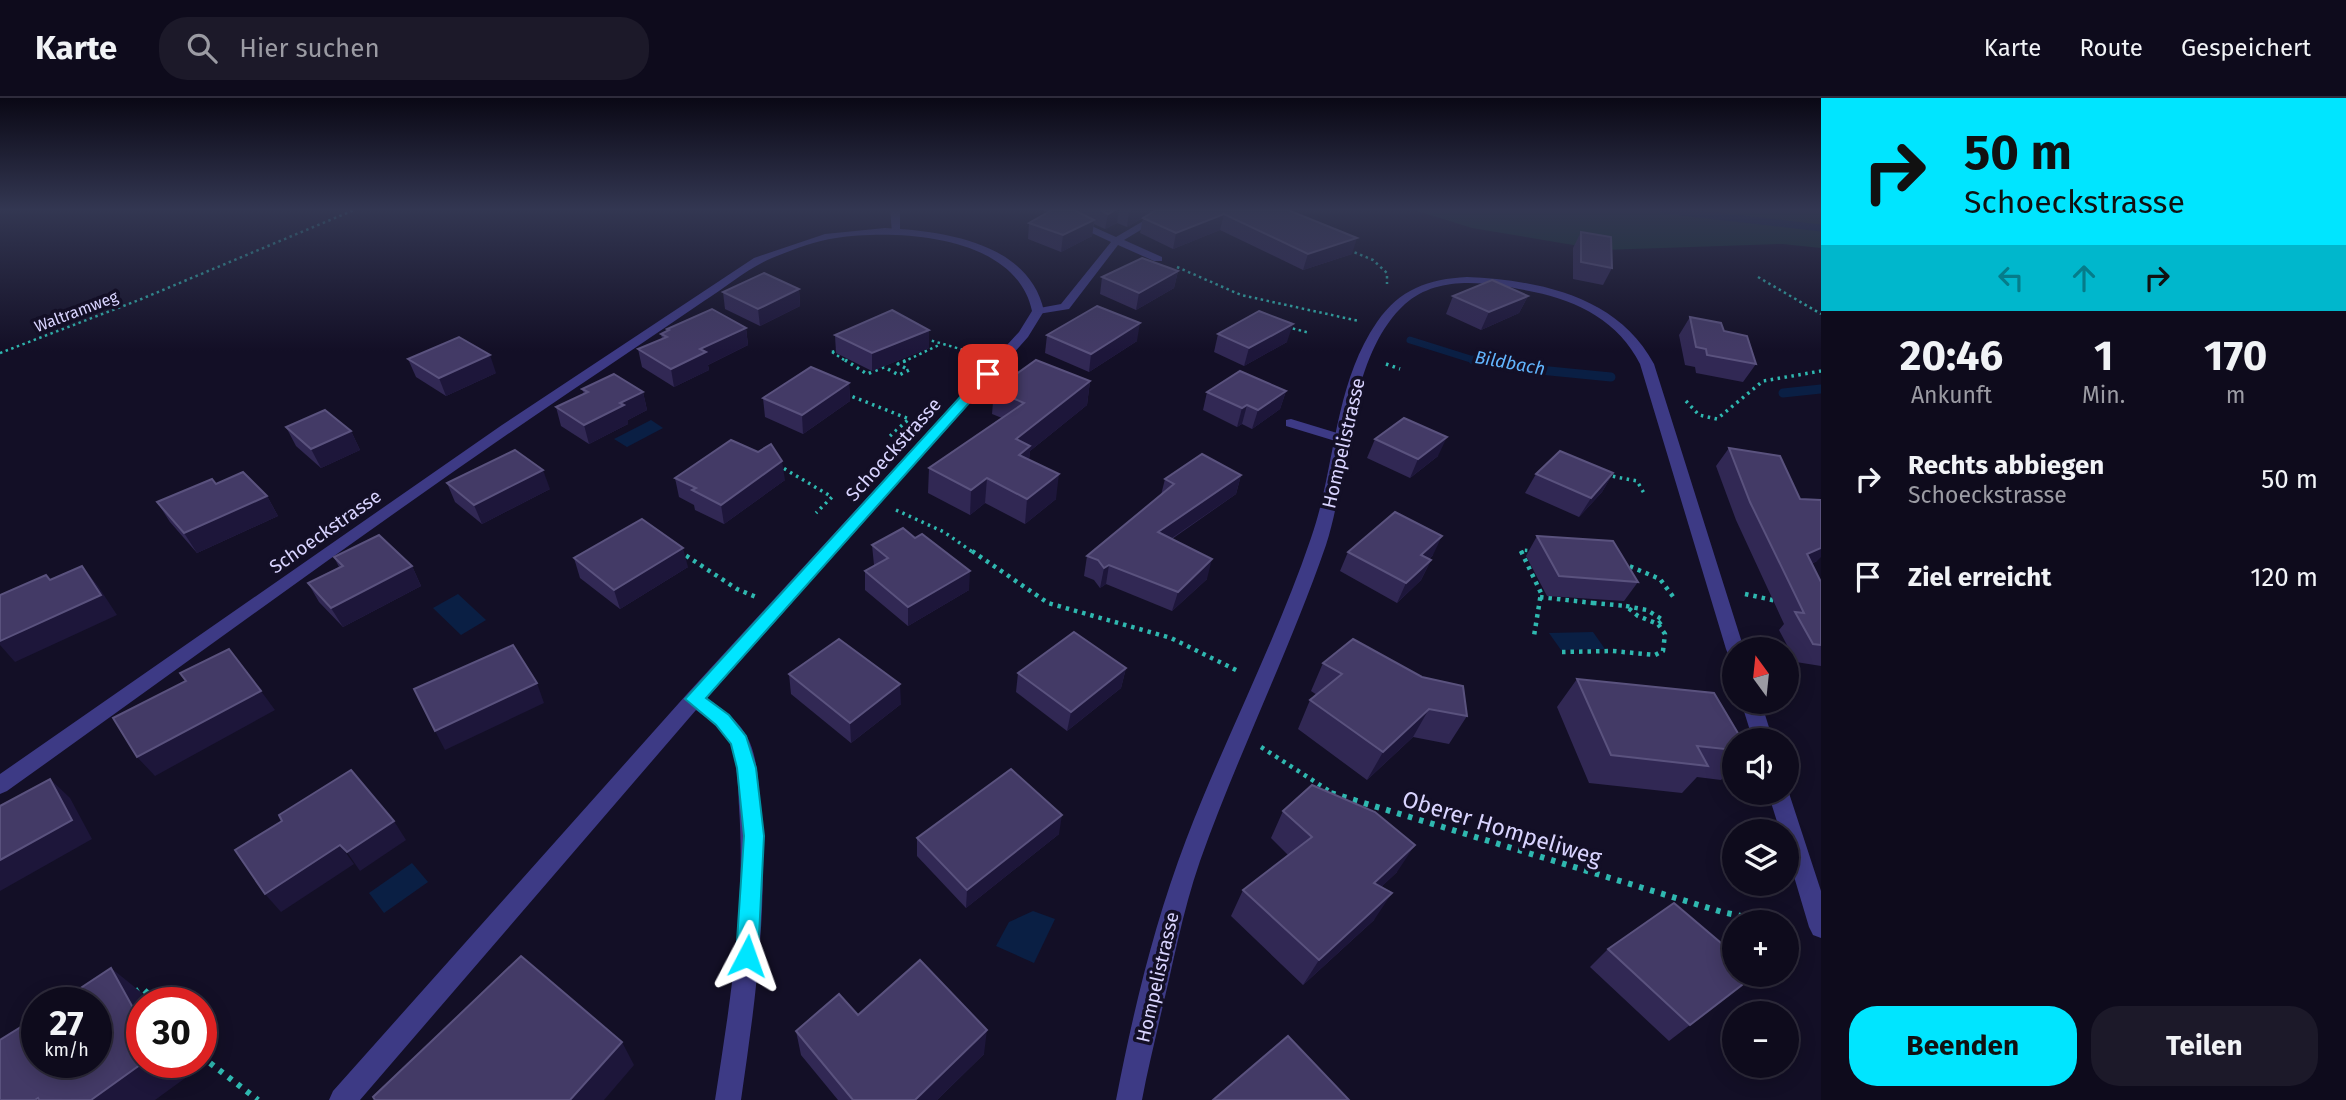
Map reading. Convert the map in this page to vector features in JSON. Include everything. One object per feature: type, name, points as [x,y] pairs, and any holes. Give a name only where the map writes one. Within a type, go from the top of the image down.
[{"type":"street","name":"Schoeckstrasse","points":[[0,785],[507,428],[765,257]]},
{"type":"street","name":"Schoeckstrasse","points":[[342,1100],[694,699],[1024,334],[1038,311],[1031,287],[1006,260],[999,257]]},
{"type":"street","name":"Hompelistrasse","points":[[1129,1100],[1173,908],[1240,732],[1307,576],[1332,495],[1346,413],[1360,366],[1382,326],[1400,302],[1414,292],[1434,284],[1458,281],[1515,284],[1578,301],[1611,318],[1628,332],[1641,348],[1647,364],[1731,637]]},
{"type":"street","points":[[694,699],[722,720],[739,742],[746,768],[754,836],[747,956],[728,1100]]},
{"type":"street","points":[[1783,805],[1821,927]]},
{"type":"lane","points":[[1038,311],[1065,307],[1104,257]]},
{"type":"lane","points":[[1153,257],[1158,259]]},
{"type":"lane","points":[[1291,424],[1342,439]]},
{"type":"path","name":"Waltramweg","points":[[0,353],[242,257]]},
{"type":"path","points":[[1364,257],[1381,265],[1389,279],[1386,286]]},
{"type":"path","points":[[1158,259],[1241,295],[1367,323]]},
{"type":"path","points":[[1758,277],[1821,314]]},
{"type":"path","points":[[1280,325],[1310,333]]},
{"type":"path","points":[[921,338],[974,353],[967,359]]},
{"type":"path","points":[[845,347],[832,352],[867,374],[884,368],[899,374],[909,370],[898,364],[940,344]]},
{"type":"path","points":[[1685,399],[1699,415],[1717,419],[1763,381],[1821,370]]},
{"type":"path","points":[[838,396],[843,393],[909,419],[890,436]]},
{"type":"path","points":[[776,464],[802,477],[809,482],[806,484],[832,498],[816,513]]},
{"type":"path","points":[[1596,473],[1637,481],[1645,495]]},
{"type":"path","points":[[889,506],[944,531],[1048,603],[1171,638],[1243,673]]},
{"type":"path","points":[[673,548],[737,589],[760,598]]},
{"type":"path","points":[[1534,636],[1540,597],[1521,550],[1546,552]]},
{"type":"path","points":[[1609,559],[1648,571],[1671,589],[1674,598]]},
{"type":"path","points":[[1540,597],[1626,606],[1657,614],[1663,620],[1658,624]]},
{"type":"path","points":[[1763,598],[1790,603]]},
{"type":"path","points":[[1562,652],[1613,651],[1655,655],[1663,651],[1665,634],[1658,624],[1637,616],[1626,606]]},
{"type":"path","name":"Oberer Hompeliweg","points":[[1240,732],[1333,794],[1722,912]]},
{"type":"path","points":[[217,1068],[258,1100]]},
{"type":"water","points":[[651,420],[663,428],[627,447],[614,439]]},
{"type":"water","points":[[458,594],[486,620],[461,635],[433,608]]},
{"type":"water","points":[[1593,632],[1605,649],[1561,650],[1549,633]]},
{"type":"water","points":[[412,863],[428,882],[384,913],[369,893]]},
{"type":"water","points":[[1033,911],[1055,919],[1034,963],[996,946],[1009,922]]},
{"type":"building","points":[[1581,257],[1612,257],[1612,268],[1581,262]]},
{"type":"building","points":[[1142,258],[1178,271],[1139,293],[1102,277]]},
{"type":"building","points":[[764,273],[799,289],[758,309],[723,292]]},
{"type":"building","points":[[1492,280],[1528,296],[1489,312],[1453,296]]},
{"type":"building","points":[[1097,306],[1140,323],[1091,354],[1047,335]]},
{"type":"building","points":[[712,309],[746,328],[700,349],[706,352],[671,369],[638,349],[667,337],[661,334],[669,330],[667,329]]},
{"type":"building","points":[[892,310],[929,330],[872,353],[835,335]]},
{"type":"building","points":[[1259,311],[1293,324],[1249,348],[1218,334]]},
{"type":"building","points":[[1690,317],[1721,323],[1724,331],[1747,336],[1756,364],[1707,355],[1706,349],[1696,347]]},
{"type":"building","points":[[459,337],[490,355],[439,378],[408,359]]},
{"type":"building","points":[[1036,360],[1090,381],[1016,439],[1030,446],[1019,455],[1059,474],[1027,499],[987,478],[971,490],[929,468],[1024,403],[994,390]]},
{"type":"building","points":[[811,367],[849,383],[802,415],[763,398]]},
{"type":"building","points":[[1240,371],[1286,391],[1258,410],[1247,405],[1242,408],[1207,392]]},
{"type":"building","points":[[614,374],[643,392],[584,425],[556,407],[588,392],[582,389]]},
{"type":"building","points":[[325,410],[351,431],[311,449],[286,427]]},
{"type":"building","points":[[1404,418],[1447,437],[1418,459],[1375,439]]},
{"type":"building","points":[[731,440],[758,452],[771,444],[782,461],[721,505],[675,478]]},
{"type":"building","points":[[1729,448],[1780,456],[1800,499],[1821,500],[1821,548],[1807,554],[1821,582],[1821,645],[1813,644],[1795,612],[1804,613],[1750,502]]},
{"type":"building","points":[[515,450],[543,470],[474,505],[447,483]]},
{"type":"building","points":[[1560,451],[1613,473],[1591,498],[1536,474]]},
{"type":"building","points":[[1202,454],[1241,475],[1158,532],[1212,559],[1178,592],[1109,565],[1104,568],[1098,560],[1087,556],[1174,484],[1165,479]]},
{"type":"building","points":[[243,472],[267,496],[184,533],[157,502],[212,479],[216,484]]},
{"type":"building","points":[[1395,512],[1442,536],[1421,555],[1431,560],[1406,583],[1348,552]]},
{"type":"building","points":[[642,519],[683,548],[614,590],[574,558]]},
{"type":"building","points":[[903,528],[915,538],[922,534],[970,571],[908,607],[865,571],[888,558],[872,545]]},
{"type":"building","points":[[379,535],[412,566],[331,608],[308,583],[343,566],[334,557]]},
{"type":"building","points":[[1537,536],[1613,541],[1638,582],[1559,576]]},
{"type":"building","points":[[82,566],[101,595],[0,641],[0,595],[46,575],[50,580]]},
{"type":"building","points":[[1074,632],[1126,668],[1071,712],[1018,673]]},
{"type":"building","points":[[839,639],[900,684],[850,723],[789,674]]},
{"type":"building","points":[[1353,639],[1422,677],[1463,686],[1467,716],[1429,709],[1383,752],[1310,700],[1342,674],[1323,663]]},
{"type":"building","points":[[513,645],[537,683],[435,731],[414,689]]},
{"type":"building","points":[[229,649],[261,691],[137,757],[113,718],[186,681],[180,673]]},
{"type":"building","points":[[1577,679],[1714,693],[1722,706],[1722,714],[1727,714],[1735,728],[1722,728],[1722,749],[1697,746],[1708,766],[1611,755]]},
{"type":"building","points":[[1011,769],[1062,815],[967,890],[917,838]]},
{"type":"building","points":[[351,770],[394,821],[347,852],[340,845],[265,894],[235,850],[282,821],[279,815]]},
{"type":"building","points":[[50,779],[72,820],[0,860],[0,806]]},
{"type":"building","points":[[1312,785],[1375,812],[1415,845],[1374,883],[1392,893],[1319,960],[1243,890],[1312,837],[1283,811]]},
{"type":"building","points":[[1674,903],[1722,944],[1722,987],[1739,987],[1690,1025],[1608,949]]},
{"type":"building","points":[[521,956],[622,1042],[570,1100],[375,1100],[373,1097]]},
{"type":"building","points":[[920,960],[987,1030],[915,1100],[853,1100],[796,1031],[839,994],[858,1015]]},
{"type":"building","points":[[111,968],[126,995],[126,1075],[91,1100],[0,1100],[0,1040],[21,1027],[21,1078],[112,1078],[112,987],[82,987]]},
{"type":"building","points":[[1288,1036],[1349,1100],[1213,1100]]},
{"type":"waterway","name":"Bildbach","points":[[1410,340],[1475,360]]},
{"type":"waterway","name":"Bildbach","points":[[1475,360],[1509,367],[1611,377]]},
{"type":"waterway","name":"Bildbach","points":[[1475,360],[1480,362]]},
{"type":"waterway","name":"Bildbach","points":[[1783,393],[1821,389]]},
{"type":"route","points":[[747,956],[754,836],[746,768],[739,742],[722,720],[694,699],[988,374]]}]
